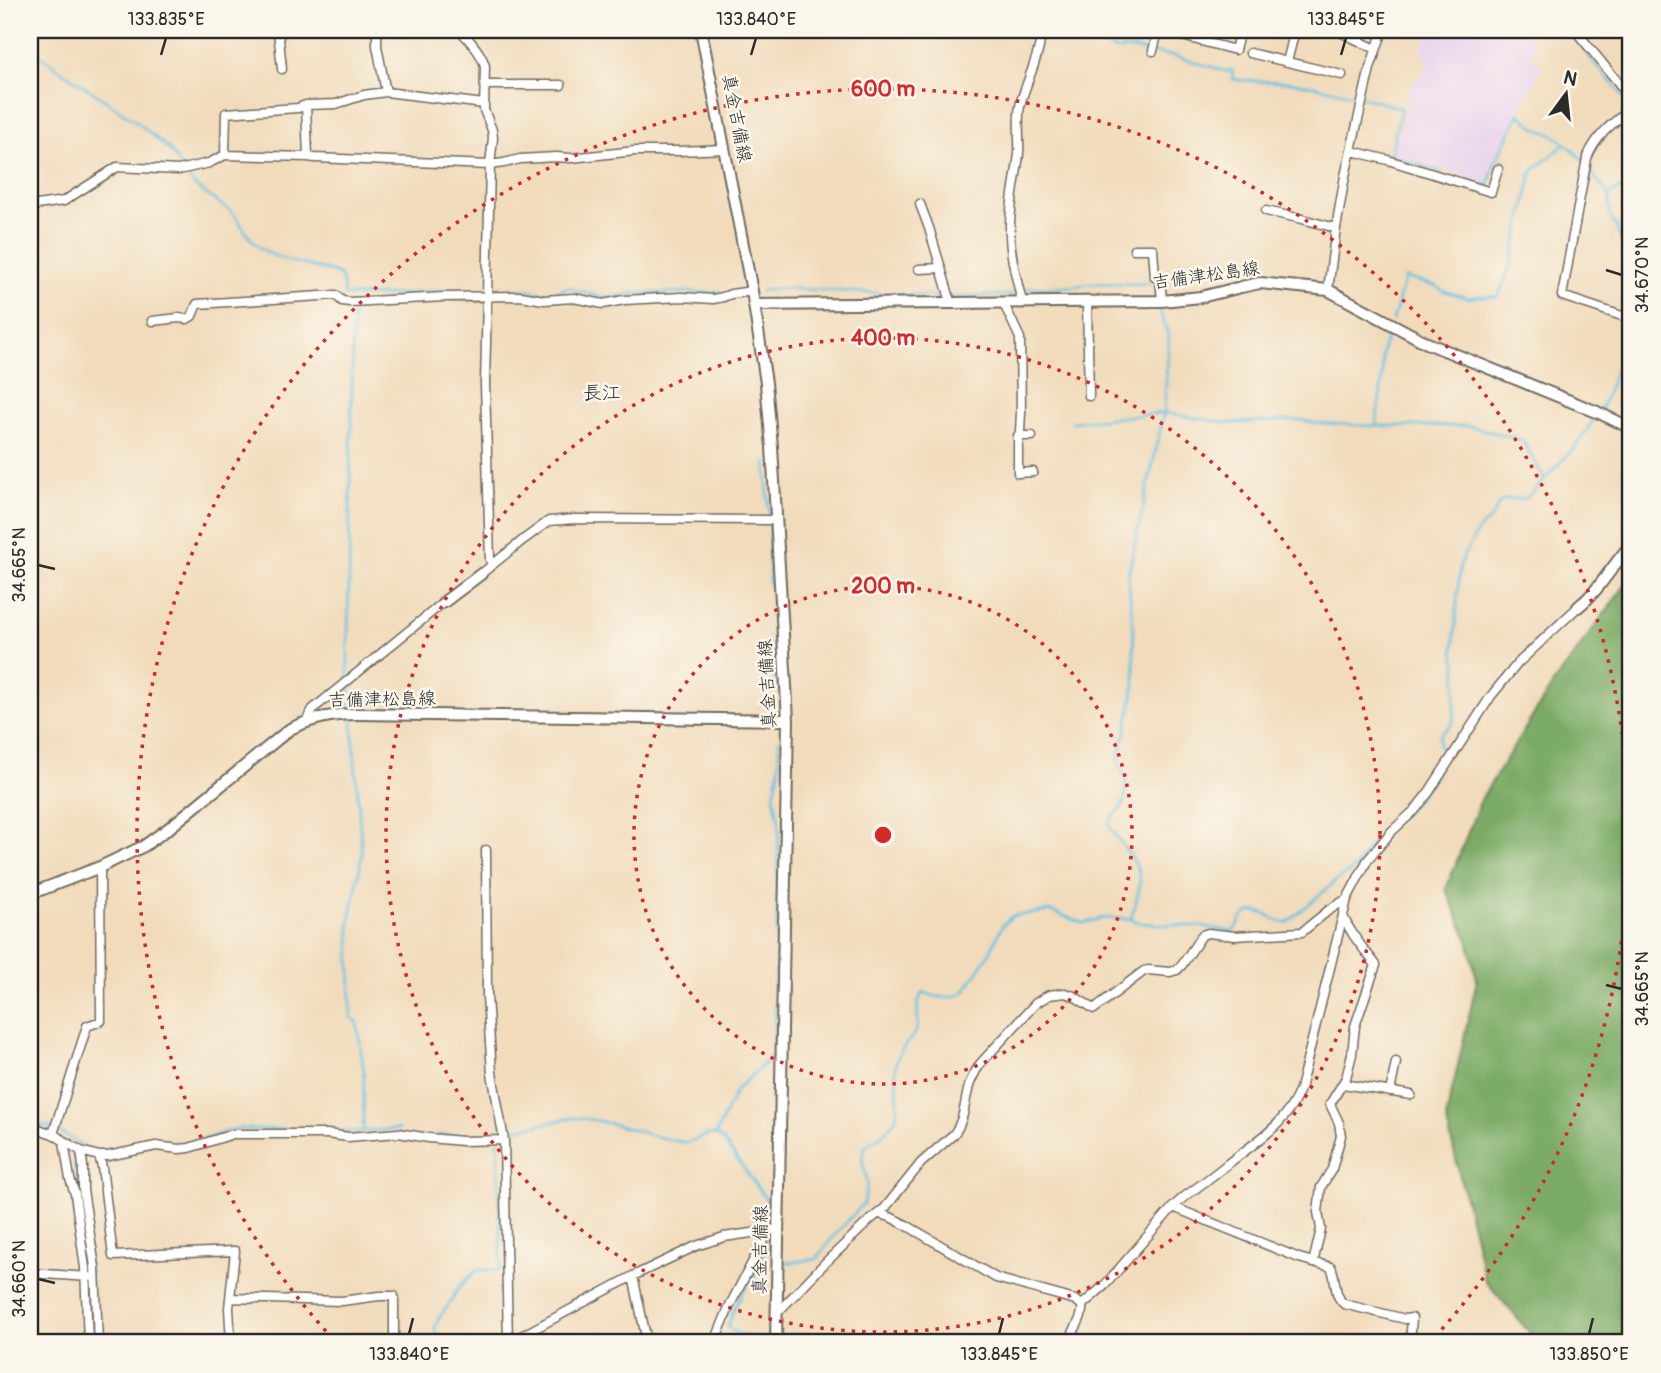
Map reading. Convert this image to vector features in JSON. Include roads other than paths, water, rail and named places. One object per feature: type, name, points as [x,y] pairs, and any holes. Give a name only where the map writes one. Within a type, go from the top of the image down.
[{"type":"main road","name":"真金吉備線","points":[[701,30],[755,305],[766,383],[788,719],[771,1230],[778,1264],[776,1343]]},
{"type":"main road","name":"吉備津松島線","points":[[755,305],[1162,301],[1200,297],[1260,284],[1328,290],[1427,343],[1631,428]]},
{"type":"main road","points":[[1578,607],[1596,590],[1631,545]]},
{"type":"main road","points":[[444,602],[481,574]]},
{"type":"main road","name":"吉備津松島線","points":[[30,894],[134,852],[156,838],[290,729],[334,715],[788,719]]},
{"type":"street","points":[[278,30],[282,69]]},
{"type":"street","points":[[377,30],[377,46],[386,92]]},
{"type":"street","points":[[460,30],[484,61],[484,110],[493,138],[490,164],[485,384],[486,469],[492,564]]},
{"type":"street","points":[[1022,302],[1009,237],[1010,214],[1018,156],[1019,110],[1022,94],[1040,47],[1042,36],[1039,30]]},
{"type":"street","points":[[1153,51],[1158,30]]},
{"type":"street","points":[[1182,36],[1235,50],[1240,30]]},
{"type":"street","points":[[1287,62],[1295,30]]},
{"type":"street","points":[[1336,30],[1376,49]]},
{"type":"street","points":[[1328,290],[1345,176],[1361,106],[1383,30]]},
{"type":"street","points":[[1575,30],[1631,98]]},
{"type":"street","points":[[1250,53],[1342,75]]},
{"type":"street","points":[[485,85],[561,85]]},
{"type":"street","points":[[225,155],[226,113],[336,104],[364,95],[386,92],[484,104]]},
{"type":"street","points":[[306,105],[308,157]]},
{"type":"street","points":[[1631,109],[1599,136],[1587,158],[1562,296],[1631,319]]},
{"type":"street","points":[[30,206],[64,201],[117,167],[179,170],[209,163],[225,155],[490,164],[520,159],[571,158],[635,151],[725,149]]},
{"type":"street","points":[[1352,151],[1491,192],[1498,169]]},
{"type":"street","points":[[920,204],[951,302]]},
{"type":"street","points":[[1266,211],[1336,228]]},
{"type":"street","points":[[1135,249],[1153,249],[1155,277],[1160,278],[1162,301]]},
{"type":"street","points":[[919,269],[941,268]]},
{"type":"street","points":[[152,321],[187,319],[192,316],[197,304],[336,295],[342,301],[350,302],[521,296],[544,300],[574,298],[603,304],[634,299],[713,299],[752,290]]},
{"type":"street","points":[[1003,302],[1020,338],[1018,473],[1033,472]]},
{"type":"street","points":[[1087,303],[1089,396]]},
{"type":"street","points":[[1018,436],[1032,436]]},
{"type":"street","points":[[481,574],[550,521],[776,520]]},
{"type":"street","points":[[306,722],[313,709],[444,602]]},
{"type":"street","points":[[1082,1305],[1105,1285],[1173,1207],[1267,1136],[1292,1106],[1300,1089],[1310,1052],[1347,899],[1367,861],[1429,792],[1491,696],[1528,652],[1578,607]]},
{"type":"street","points":[[486,850],[485,944],[492,1073],[501,1137],[508,1343],[633,1276],[713,1239],[771,1230]]},
{"type":"street","points":[[54,1131],[87,1026],[101,1021],[100,867]]},
{"type":"street","points":[[776,1314],[878,1214],[920,1163],[958,1129],[964,1114],[967,1091],[980,1064],[1042,998],[1065,993],[1094,1009],[1144,971],[1177,970],[1202,935],[1302,932],[1347,899]]},
{"type":"street","points":[[1313,1263],[1321,1229],[1318,1212],[1321,1187],[1332,1169],[1340,1142],[1341,1130],[1330,1104],[1343,1084],[1352,1055],[1358,1016],[1376,965],[1354,937],[1343,916]]},
{"type":"street","points":[[1390,1092],[1396,1062]]},
{"type":"street","points":[[1343,1084],[1411,1095]]},
{"type":"street","points":[[30,1123],[41,1130],[54,1131],[74,1147],[99,1156],[118,1155],[156,1146],[189,1148],[242,1133],[327,1134],[348,1137],[398,1133],[462,1141],[501,1137]]},
{"type":"street","points":[[74,1147],[70,1179],[75,1194],[85,1276],[88,1343]]},
{"type":"street","points":[[74,1147],[83,1166],[83,1190],[95,1277],[98,1343]]},
{"type":"street","points":[[99,1156],[113,1256],[235,1251],[229,1308],[231,1343]]},
{"type":"street","points":[[1173,1207],[1313,1263],[1331,1267],[1335,1275],[1336,1293],[1343,1304],[1405,1319],[1412,1318],[1410,1343]]},
{"type":"street","points":[[878,1214],[906,1225],[996,1278],[1075,1300],[1082,1305],[1083,1312],[1070,1335],[1069,1343]]},
{"type":"street","points":[[709,1343],[716,1339],[730,1305],[771,1230]]},
{"type":"street","points":[[30,1273],[95,1277]]},
{"type":"street","points":[[633,1276],[646,1337],[635,1343]]},
{"type":"street","points":[[230,1298],[342,1301],[394,1296],[394,1343]]},
{"type":"waterway","points":[[1042,30],[1063,40],[1098,43],[1116,50],[1132,49],[1174,56],[1228,72],[1233,71],[1232,79],[1302,84],[1401,108],[1390,156],[1441,172]]},
{"type":"waterway","points":[[1570,30],[1589,57],[1631,105]]},
{"type":"waterway","points":[[30,49],[138,123],[170,150],[181,167]]},
{"type":"waterway","points":[[1471,182],[1487,186],[1489,184],[1495,163],[1519,114],[1537,129],[1552,134],[1565,143]]},
{"type":"waterway","points":[[1393,320],[1405,278],[1469,298],[1498,297],[1512,262],[1532,173],[1565,143],[1590,166],[1593,175],[1609,195]]},
{"type":"waterway","points":[[184,172],[199,189],[234,215],[257,245],[285,260],[339,275],[347,296],[484,291]]},
{"type":"waterway","points":[[1631,187],[1609,195],[1610,217],[1623,246],[1631,249]]},
{"type":"waterway","points":[[952,297],[1009,295],[1030,288],[1096,283],[1153,284],[1156,286],[1157,296]]},
{"type":"waterway","points":[[491,292],[526,290],[552,294],[568,287],[609,298],[628,294],[720,291]]},
{"type":"waterway","points":[[761,291],[783,288],[946,297]]},
{"type":"waterway","points":[[351,708],[348,645],[353,304]]},
{"type":"waterway","points":[[779,1264],[817,1259],[864,1203],[867,1185],[862,1158],[864,1148],[888,1129],[896,1117],[896,1063],[916,1032],[917,1008],[923,992],[944,998],[965,991],[989,954],[1002,926],[1012,916],[1050,911],[1083,923],[1104,918],[1131,919],[1139,889],[1139,873],[1109,825],[1125,798],[1126,781],[1119,757],[1135,685],[1128,575],[1164,413],[1169,337],[1158,305]]},
{"type":"waterway","points":[[1376,425],[1382,385],[1383,350],[1391,330]]},
{"type":"waterway","points":[[1601,409],[1618,364],[1631,352]]},
{"type":"waterway","points":[[1071,422],[1164,413],[1228,423],[1301,420],[1376,426],[1469,426],[1523,442],[1544,478]]},
{"type":"waterway","points":[[1131,919],[1141,923],[1206,927],[1232,932],[1244,916],[1251,912],[1266,914],[1284,923],[1355,868],[1367,850],[1410,807],[1435,775],[1442,754],[1440,735],[1453,723],[1454,717],[1457,667],[1454,644],[1460,565],[1464,555],[1479,529],[1491,519],[1499,503],[1527,498],[1575,447],[1597,415]]},
{"type":"waterway","points":[[766,461],[770,528],[769,581],[772,589],[776,691]]},
{"type":"waterway","points":[[352,719],[362,855],[350,922],[351,1018],[357,1021],[364,1073],[363,1131]]},
{"type":"waterway","points":[[716,1134],[736,1090],[774,1054],[779,822],[774,796],[779,770],[779,741]]},
{"type":"waterway","points":[[30,1117],[40,1125],[52,1128]]},
{"type":"waterway","points":[[506,1132],[572,1118],[603,1122],[683,1142],[713,1134],[718,1136],[771,1206],[770,1242],[752,1276]]},
{"type":"waterway","points":[[201,1140],[235,1129],[324,1129],[345,1132],[399,1129]]},
{"type":"waterway","points":[[58,1131],[90,1150],[112,1151]]},
{"type":"waterway","points":[[437,1135],[500,1134]]},
{"type":"waterway","points":[[436,1343],[435,1327],[458,1288],[477,1270],[501,1270],[498,1141]]},
{"type":"waterway","points":[[174,1145],[195,1142]]},
{"type":"waterway","points":[[132,1147],[153,1143]]},
{"type":"waterway","points":[[76,1149],[74,1164],[90,1274]]},
{"type":"waterway","points":[[762,1343],[728,1327],[735,1306],[749,1283],[761,1270],[773,1266]]},
{"type":"waterway","points":[[90,1280],[92,1343]]},
{"type":"district","name":"長江","points":[[602,392]]}]
